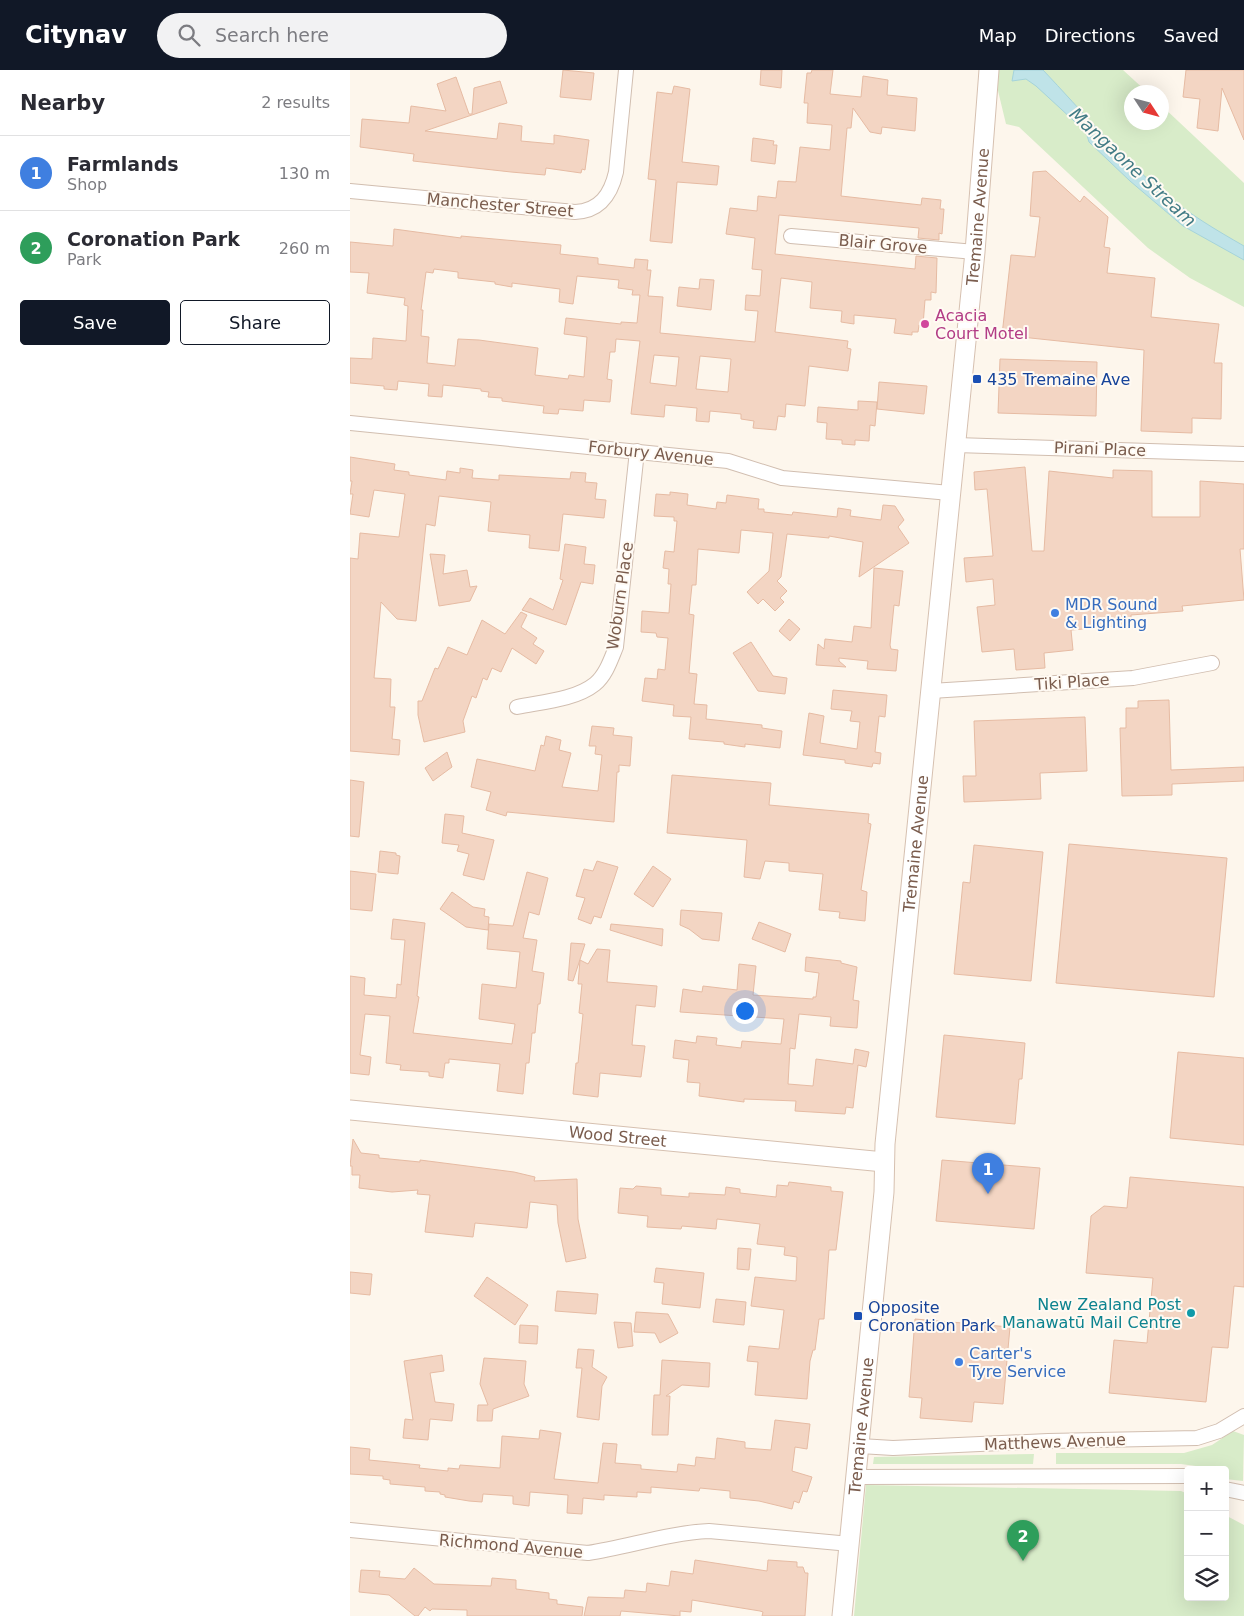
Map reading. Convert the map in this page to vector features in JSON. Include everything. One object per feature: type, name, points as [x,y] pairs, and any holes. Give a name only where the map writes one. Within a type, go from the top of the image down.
[{"type":"main road","name":"Tremaine Avenue","points":[[842,1616],[884,1192],[884,1162],[956,445],[989,70]]},
{"type":"main road","name":"Wood Street","points":[[350,1110],[884,1162]]},
{"type":"street","name":"Manchester Street","points":[[350,191],[575,212],[595,208],[606,199],[616,172],[626,70]]},
{"type":"street","name":"Blair Grove","points":[[791,236],[974,252]]},
{"type":"street","name":"Forbury Avenue","points":[[350,423],[637,450],[728,461],[782,478],[950,494]]},
{"type":"street","name":"Pirani Place","points":[[956,445],[1244,454]]},
{"type":"street","name":"Woburn Place","points":[[517,707],[582,693],[596,683],[607,669],[616,647],[637,450]]},
{"type":"street","name":"Tiki Place","points":[[931,691],[1133,678],[1212,663]]},
{"type":"street","name":"Matthews Avenue","points":[[860,1446],[893,1448],[1197,1438],[1219,1431],[1244,1416]]},
{"type":"street","name":"Matthews Avenue","points":[[856,1477],[1184,1476]]},
{"type":"street","points":[[1229,1490],[1244,1494]]},
{"type":"street","name":"Richmond Avenue","points":[[350,1530],[588,1553],[619,1549],[690,1532],[709,1531],[850,1544]]},
{"type":"green space","points":[[993,70],[1123,70],[1139,85],[1124,85],[1124,130],[1169,130],[1169,113],[1244,183],[1244,307],[1190,278],[1148,248],[1019,127],[1006,124]]},
{"type":"green space","points":[[1233,1431],[1244,1435],[1243,1481],[1229,1479],[1229,1466],[1056,1464],[1056,1453],[1184,1453],[1212,1445]]},
{"type":"green space","points":[[1034,1454],[1033,1464],[873,1464],[874,1457]]},
{"type":"green space","points":[[866,1485],[1181,1491],[1184,1492],[1184,1601],[1229,1601],[1229,1517],[1244,1525],[1244,1616],[854,1616]]},
{"type":"water","name":"Mangaone Stream","points":[[1014,70],[1043,70],[1117,149],[1173,201],[1244,246],[1244,260],[1183,226],[1130,181],[1089,142],[1086,132],[1036,86],[1026,79],[1012,81]]},
{"type":"building","points":[[563,70],[594,73],[591,100],[560,97]]},
{"type":"building","points":[[761,70],[782,70],[781,88],[760,85]]},
{"type":"building","points":[[812,70],[833,70],[830,94],[861,97],[863,76],[888,80],[887,95],[917,98],[915,131],[882,127],[881,134],[870,132],[853,108],[851,128],[847,128],[841,196],[921,205],[922,198],[941,200],[940,209],[944,209],[942,234],[939,233],[939,240],[918,238],[919,228],[779,215],[775,254],[915,269],[916,256],[937,258],[936,293],[931,292],[931,300],[925,300],[923,325],[919,325],[918,332],[912,332],[912,335],[894,333],[896,319],[854,315],[854,324],[841,322],[842,311],[810,308],[812,282],[781,278],[775,332],[848,341],[847,348],[851,349],[848,371],[809,366],[805,406],[786,404],[785,417],[778,416],[776,430],[753,428],[754,421],[741,419],[741,414],[710,411],[709,422],[696,421],[697,408],[665,405],[664,417],[631,414],[640,341],[616,339],[615,352],[610,352],[607,379],[612,380],[610,402],[584,400],[583,411],[559,409],[558,414],[543,413],[544,406],[502,401],[502,398],[488,397],[489,392],[481,391],[481,389],[443,385],[442,397],[428,396],[429,384],[398,381],[397,390],[384,389],[384,386],[350,383],[350,358],[372,359],[373,338],[406,341],[408,306],[404,305],[405,298],[367,293],[369,273],[350,272],[350,242],[393,246],[394,229],[461,238],[461,236],[561,245],[560,254],[598,258],[598,264],[634,268],[635,259],[648,260],[647,270],[651,270],[648,296],[663,297],[660,333],[755,342],[758,311],[745,310],[746,295],[760,296],[762,270],[752,269],[755,238],[726,234],[730,208],[757,211],[758,196],[776,198],[778,181],[796,182],[800,147],[830,150],[832,125],[807,123],[808,103],[804,103],[807,73],[811,73]],"holes":[[[434,269],[458,272],[458,278],[495,282],[495,284],[512,287],[512,283],[560,289],[559,302],[573,304],[577,276],[619,280],[618,288],[633,290],[632,295],[640,295],[637,323],[621,322],[621,324],[566,318],[564,334],[587,337],[584,377],[569,375],[568,379],[535,375],[538,348],[479,340],[458,339],[455,366],[427,363],[429,337],[421,336],[423,310],[421,310],[426,272],[433,273]],[[654,355],[679,357],[676,386],[650,383]],[[700,356],[731,359],[728,392],[696,389]]]},
{"type":"building","points":[[1186,70],[1244,70],[1244,140],[1222,88],[1218,131],[1197,128],[1200,99],[1183,97]]},
{"type":"building","points":[[456,77],[469,114],[472,114],[474,88],[500,81],[507,103],[425,131],[497,139],[499,123],[522,126],[521,141],[554,144],[554,135],[589,140],[585,170],[582,169],[581,173],[546,168],[545,175],[511,172],[413,161],[414,154],[360,147],[362,119],[409,123],[411,106],[446,111],[437,84]]},
{"type":"building","points":[[674,86],[690,89],[682,162],[719,166],[717,185],[677,182],[672,243],[650,241],[656,180],[648,179],[657,92],[672,94]]},
{"type":"building","points":[[753,138],[774,141],[773,145],[777,145],[775,164],[751,161]]},
{"type":"building","points":[[1046,171],[1080,202],[1084,196],[1108,217],[1104,247],[1110,248],[1107,273],[1155,278],[1151,317],[1219,324],[1214,363],[1222,363],[1221,419],[1192,418],[1192,433],[1141,431],[1144,350],[1002,335],[1011,255],[1035,257],[1040,217],[1030,216],[1033,172]]},
{"type":"building","points":[[700,279],[714,280],[711,310],[677,306],[679,287],[699,289]]},
{"type":"building","points":[[1000,359],[1097,362],[1096,416],[998,413]]},
{"type":"building","points":[[879,382],[927,386],[924,414],[877,409]]},
{"type":"building","points":[[858,401],[877,402],[875,426],[870,425],[869,441],[855,440],[855,445],[842,444],[842,440],[826,439],[827,423],[817,422],[818,407],[858,410]]},
{"type":"building","points":[[350,457],[395,464],[394,470],[409,472],[409,475],[446,480],[447,471],[460,473],[460,468],[473,470],[472,478],[499,480],[499,475],[570,479],[571,472],[586,473],[585,482],[597,483],[595,499],[606,500],[604,518],[563,514],[559,551],[529,548],[530,535],[488,531],[491,502],[439,496],[435,526],[426,524],[416,621],[397,619],[381,602],[374,678],[391,679],[390,707],[395,707],[392,739],[400,740],[399,755],[350,751],[350,558],[358,559],[360,533],[399,537],[405,494],[374,490],[369,517],[350,514],[353,494],[350,494],[352,481],[350,481]]},
{"type":"building","points":[[1025,467],[1032,551],[1044,551],[1049,471],[1113,478],[1113,470],[1152,471],[1152,517],[1200,517],[1200,481],[1244,484],[1244,549],[1240,549],[1244,600],[1182,606],[1183,611],[1131,615],[1131,625],[1071,630],[1073,650],[1044,653],[1045,668],[1016,670],[1014,649],[982,652],[977,607],[995,605],[993,579],[966,582],[964,558],[993,556],[987,489],[975,490],[974,472]]},
{"type":"building","points":[[670,492],[688,494],[687,505],[716,509],[717,502],[726,503],[727,495],[759,499],[758,509],[764,509],[764,512],[792,515],[793,512],[837,517],[838,508],[851,510],[850,516],[881,520],[883,505],[895,506],[904,520],[898,527],[909,543],[859,577],[863,542],[829,536],[829,538],[787,534],[781,577],[777,581],[787,591],[780,598],[784,602],[775,611],[763,599],[758,604],[747,592],[769,571],[773,533],[741,530],[739,553],[698,549],[696,585],[692,585],[689,614],[694,615],[689,673],[697,674],[694,704],[707,705],[706,719],[762,725],[762,728],[782,731],[780,748],[745,744],[745,747],[724,744],[724,742],[689,739],[691,717],[673,716],[674,705],[642,701],[645,678],[657,679],[658,669],[665,670],[668,638],[657,637],[656,633],[641,632],[642,611],[669,613],[671,584],[668,584],[669,569],[663,568],[665,551],[674,552],[677,521],[674,521],[674,517],[654,516],[656,494],[670,495]]},
{"type":"building","points":[[565,544],[586,547],[584,564],[595,565],[593,584],[581,582],[566,625],[522,610],[530,598],[553,610],[563,580],[560,579]]},
{"type":"building","points":[[430,554],[445,555],[443,574],[467,570],[470,587],[477,586],[470,601],[439,606]]},
{"type":"building","points":[[874,568],[903,571],[899,606],[894,605],[890,645],[891,649],[898,650],[896,671],[867,669],[868,661],[839,658],[839,661],[846,667],[816,665],[818,644],[824,649],[825,639],[852,642],[854,626],[871,628]]},
{"type":"building","points":[[521,612],[527,615],[521,627],[537,638],[533,644],[544,651],[536,664],[512,648],[501,672],[492,668],[487,680],[483,678],[476,698],[472,696],[463,721],[465,732],[424,742],[418,715],[418,701],[422,701],[435,668],[438,669],[448,647],[467,655],[482,620],[505,634]]},
{"type":"building","points":[[789,619],[800,629],[790,641],[779,631]]},
{"type":"building","points":[[751,642],[773,676],[787,678],[785,694],[758,691],[733,653]]},
{"type":"building","points":[[833,690],[887,695],[885,717],[879,716],[875,752],[881,753],[880,764],[873,763],[872,767],[845,763],[845,760],[803,755],[809,713],[824,716],[820,743],[857,749],[860,722],[850,721],[852,711],[831,709]]},
{"type":"building","points":[[1169,700],[1171,770],[1244,767],[1244,781],[1172,784],[1172,795],[1122,796],[1120,728],[1126,728],[1126,708],[1138,708],[1138,701]]},
{"type":"building","points":[[1085,717],[1087,771],[1040,773],[1041,799],[964,802],[963,776],[976,776],[974,721]]},
{"type":"building","points":[[592,726],[614,728],[613,735],[632,737],[630,766],[619,765],[619,772],[617,772],[614,822],[507,812],[506,816],[486,810],[491,792],[471,787],[477,759],[535,771],[541,745],[544,746],[546,736],[561,740],[559,750],[571,753],[562,787],[598,791],[602,755],[595,754],[596,746],[589,746]]},
{"type":"building","points":[[447,752],[452,767],[433,781],[425,768]]},
{"type":"building","points":[[672,775],[771,783],[769,805],[869,814],[868,823],[871,824],[861,890],[867,892],[865,921],[839,918],[840,912],[819,910],[823,874],[789,871],[789,863],[765,861],[760,879],[744,877],[747,840],[667,833]]},
{"type":"building","points":[[350,780],[364,782],[359,837],[350,836]]},
{"type":"building","points":[[445,814],[464,816],[462,833],[494,840],[484,880],[463,875],[469,854],[457,851],[459,845],[442,843]]},
{"type":"building","points":[[1069,844],[1227,858],[1214,997],[1056,983]]},
{"type":"building","points":[[974,845],[1043,852],[1031,981],[954,974],[963,882],[970,883]]},
{"type":"building","points":[[380,851],[396,853],[396,855],[400,856],[398,874],[378,872]]},
{"type":"building","points":[[597,861],[618,867],[601,918],[594,916],[591,924],[578,919],[585,898],[576,896],[584,869],[593,871]]},
{"type":"building","points":[[653,866],[671,879],[653,907],[634,894]]},
{"type":"building","points":[[350,871],[376,874],[372,911],[350,909]]},
{"type":"building","points":[[527,872],[548,878],[539,915],[529,912],[523,938],[537,940],[532,971],[544,973],[535,1033],[532,1033],[529,1063],[526,1063],[523,1094],[497,1091],[500,1064],[449,1059],[449,1063],[445,1063],[443,1078],[429,1076],[429,1072],[400,1070],[401,1065],[386,1063],[390,1016],[365,1014],[360,1055],[371,1057],[369,1075],[350,1073],[350,976],[365,978],[364,995],[396,998],[397,984],[401,985],[405,940],[391,939],[393,919],[425,923],[417,996],[419,997],[413,1033],[512,1044],[515,1024],[479,1019],[482,984],[516,988],[520,952],[487,949],[489,924],[513,926]]},
{"type":"building","points":[[452,892],[473,907],[485,909],[484,916],[489,917],[488,930],[466,927],[440,909]]},
{"type":"building","points":[[681,910],[722,913],[719,941],[702,939],[680,925]]},
{"type":"building","points":[[759,922],[791,934],[785,952],[752,939]]},
{"type":"building","points":[[611,924],[663,929],[662,946],[610,930]]},
{"type":"building","points":[[571,943],[585,944],[573,981],[568,980]]},
{"type":"building","points":[[597,949],[610,950],[607,982],[657,986],[655,1007],[636,1005],[632,1045],[645,1046],[641,1077],[600,1073],[598,1097],[573,1094],[583,1014],[579,1013],[582,984],[578,984],[580,960],[588,964]]},
{"type":"building","points":[[806,957],[841,961],[841,963],[857,967],[853,1000],[859,1001],[857,1028],[830,1026],[831,1017],[799,1014],[795,1049],[790,1048],[788,1084],[813,1086],[816,1059],[853,1064],[855,1049],[869,1052],[866,1067],[858,1065],[853,1108],[846,1107],[845,1114],[795,1111],[796,1101],[744,1099],[744,1102],[699,1096],[700,1083],[687,1082],[689,1060],[673,1058],[675,1040],[696,1043],[697,1036],[717,1038],[716,1045],[741,1048],[742,1041],[781,1044],[784,1019],[680,1012],[683,989],[702,992],[703,986],[737,990],[739,964],[756,966],[753,995],[813,999],[813,997],[816,997],[819,973],[805,971]]},
{"type":"building","points":[[944,1035],[1025,1043],[1022,1079],[1019,1079],[1015,1124],[936,1117]]},
{"type":"building","points":[[1178,1052],[1244,1058],[1244,1145],[1170,1138]]},
{"type":"building","points":[[353,1139],[361,1153],[379,1155],[379,1158],[420,1162],[420,1160],[514,1172],[535,1177],[534,1181],[577,1179],[578,1219],[586,1258],[566,1262],[558,1223],[557,1205],[530,1202],[527,1228],[475,1223],[473,1237],[425,1232],[430,1195],[417,1194],[418,1190],[392,1192],[359,1188],[360,1175],[352,1175],[352,1166],[350,1166]]},
{"type":"building","points":[[942,1160],[1040,1168],[1034,1229],[936,1221]]},
{"type":"building","name":"New Zealand Post Manawatū Mail Centre","points":[[1130,1177],[1244,1187],[1244,1287],[1234,1286],[1228,1348],[1212,1347],[1206,1402],[1109,1393],[1114,1340],[1147,1343],[1153,1278],[1086,1273],[1091,1216],[1104,1206],[1127,1208]]},
{"type":"building","points":[[789,1182],[831,1187],[831,1191],[843,1192],[836,1250],[829,1250],[824,1319],[819,1319],[815,1350],[813,1350],[810,1361],[807,1399],[755,1395],[758,1362],[747,1361],[749,1346],[779,1349],[784,1310],[751,1306],[755,1277],[796,1281],[797,1257],[784,1255],[785,1247],[757,1244],[760,1224],[717,1219],[716,1229],[682,1226],[681,1229],[647,1227],[648,1216],[618,1213],[620,1188],[633,1189],[636,1186],[661,1188],[661,1195],[689,1197],[689,1193],[725,1195],[726,1187],[740,1189],[740,1193],[776,1197],[777,1185],[788,1186]]},
{"type":"building","points":[[738,1248],[751,1249],[749,1270],[737,1269]]},
{"type":"building","points":[[656,1268],[704,1273],[700,1308],[662,1304],[664,1283],[654,1282]]},
{"type":"building","points":[[350,1272],[372,1274],[370,1295],[350,1293]]},
{"type":"building","points":[[487,1277],[528,1305],[515,1325],[474,1296]]},
{"type":"building","points":[[557,1291],[598,1294],[596,1314],[555,1311]]},
{"type":"building","points":[[716,1299],[746,1302],[744,1325],[713,1322]]},
{"type":"building","points":[[636,1312],[668,1314],[678,1333],[660,1343],[655,1333],[634,1332]]},
{"type":"building","name":"Carter's Tyre Service","points":[[915,1319],[1010,1327],[1003,1404],[974,1402],[972,1422],[920,1418],[922,1398],[909,1397]]},
{"type":"building","points":[[614,1322],[631,1323],[633,1346],[618,1348]]},
{"type":"building","points":[[520,1325],[538,1326],[537,1344],[519,1343]]},
{"type":"building","points":[[578,1349],[594,1350],[592,1367],[607,1377],[602,1386],[599,1420],[577,1417],[582,1368],[576,1368]]},
{"type":"building","points":[[442,1355],[444,1371],[430,1373],[435,1402],[454,1404],[452,1421],[430,1419],[428,1440],[403,1438],[405,1419],[413,1420],[404,1361]]},
{"type":"building","points":[[484,1358],[526,1361],[524,1384],[529,1396],[493,1409],[492,1421],[477,1421],[478,1405],[488,1405],[480,1384]]},
{"type":"building","points":[[662,1360],[710,1363],[709,1387],[682,1385],[666,1396],[670,1396],[668,1435],[652,1435],[654,1395],[660,1395]]},
{"type":"building","points":[[775,1420],[810,1424],[807,1449],[795,1447],[792,1471],[812,1477],[807,1492],[803,1491],[799,1503],[794,1501],[792,1509],[759,1501],[730,1498],[730,1491],[700,1488],[699,1491],[651,1487],[651,1493],[637,1492],[637,1497],[604,1495],[604,1500],[583,1498],[582,1514],[567,1513],[568,1495],[530,1492],[529,1506],[513,1504],[513,1496],[483,1494],[482,1502],[469,1501],[445,1497],[440,1492],[425,1491],[425,1487],[390,1484],[390,1480],[383,1479],[383,1476],[350,1474],[350,1447],[370,1449],[369,1460],[420,1465],[419,1468],[448,1471],[448,1468],[459,1469],[460,1465],[500,1468],[502,1436],[539,1439],[540,1430],[561,1433],[554,1479],[598,1483],[603,1443],[617,1444],[615,1463],[641,1465],[641,1469],[677,1472],[678,1464],[695,1466],[696,1457],[715,1459],[717,1438],[745,1442],[745,1448],[771,1450]]},
{"type":"building","points":[[695,1560],[767,1571],[768,1560],[797,1562],[797,1567],[803,1567],[805,1573],[808,1573],[805,1616],[762,1616],[763,1612],[760,1611],[692,1600],[691,1612],[680,1611],[680,1616],[621,1611],[620,1616],[584,1616],[588,1597],[624,1598],[625,1590],[646,1592],[647,1583],[669,1586],[671,1571],[693,1574]]},
{"type":"building","points":[[414,1568],[434,1584],[491,1586],[492,1578],[516,1580],[516,1589],[549,1593],[549,1599],[557,1600],[557,1604],[583,1607],[582,1616],[467,1616],[467,1610],[432,1609],[430,1611],[425,1607],[418,1616],[415,1616],[389,1595],[359,1592],[361,1570],[380,1571],[379,1577],[405,1579]]},
{"type":"place","name":"Acacia Court Motel","points":[[925,324]]},
{"type":"place","name":"435 Tremaine Ave","points":[[977,379]]},
{"type":"place","name":"MDR Sound & Lighting","points":[[1055,613]]},
{"type":"place","name":"Farmlands","points":[[988,1194]]},
{"type":"place","name":"New Zealand Post Manawatū Mail Centre","points":[[1191,1313]]},
{"type":"place","name":"Opposite Coronation Park","points":[[858,1316]]},
{"type":"place","name":"Carter's Tyre Service","points":[[959,1362]]},
{"type":"place","name":"Coronation Park","points":[[1023,1561]]}]
